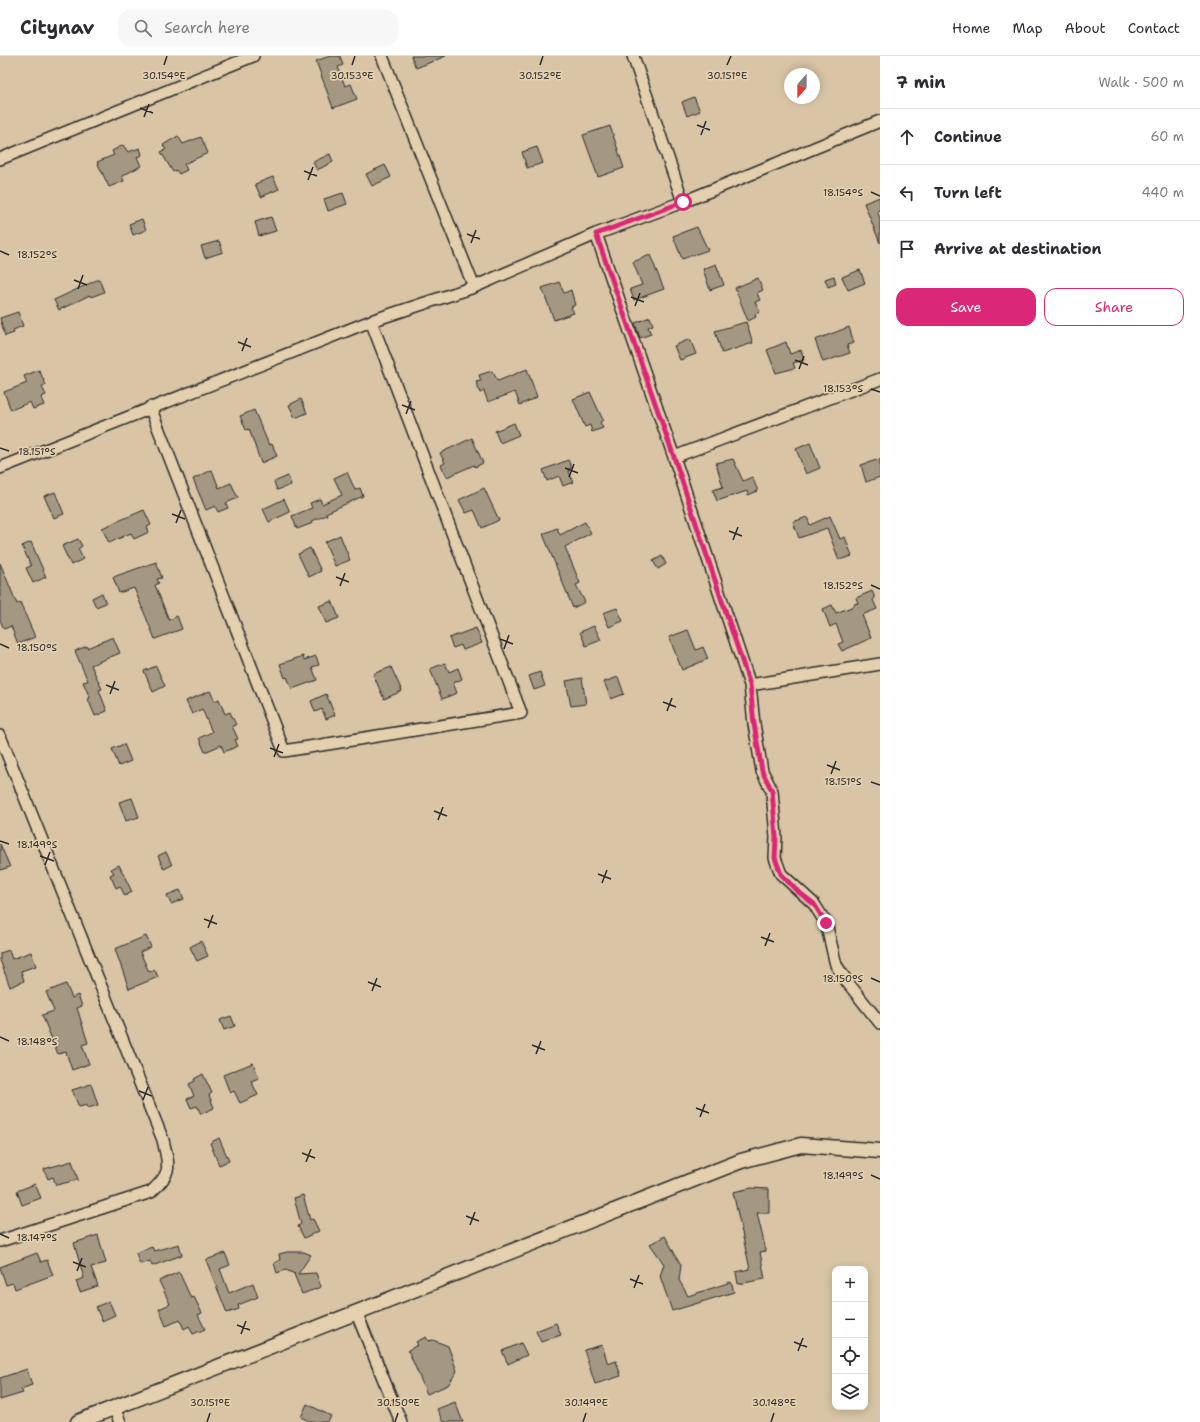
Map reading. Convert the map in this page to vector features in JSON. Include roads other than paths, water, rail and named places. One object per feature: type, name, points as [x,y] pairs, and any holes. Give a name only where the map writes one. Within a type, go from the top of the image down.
[{"type":"street","points":[[0,159],[253,56]]},
{"type":"street","points":[[382,56],[474,287]]},
{"type":"street","points":[[633,56],[683,202]]},
{"type":"street","points":[[0,468],[150,407],[371,321],[474,287],[596,234],[683,202],[880,121]]},
{"type":"street","points":[[596,234],[674,457],[750,685],[754,724],[762,771],[772,791],[776,837],[775,858],[781,874],[796,890],[814,904],[826,923],[836,965],[848,983],[880,1023]]},
{"type":"street","points":[[150,407],[284,752],[521,713],[371,321]]},
{"type":"street","points":[[674,457],[880,379]]},
{"type":"street","points":[[750,685],[880,664]]},
{"type":"street","points":[[0,1241],[151,1192],[164,1180],[169,1166],[163,1140],[1,743]]},
{"type":"street","points":[[78,1422],[357,1314],[740,1161],[801,1145],[880,1151]]},
{"type":"street","points":[[357,1314],[401,1422]]},
{"type":"street","points":[[114,1408],[120,1422]]}]
